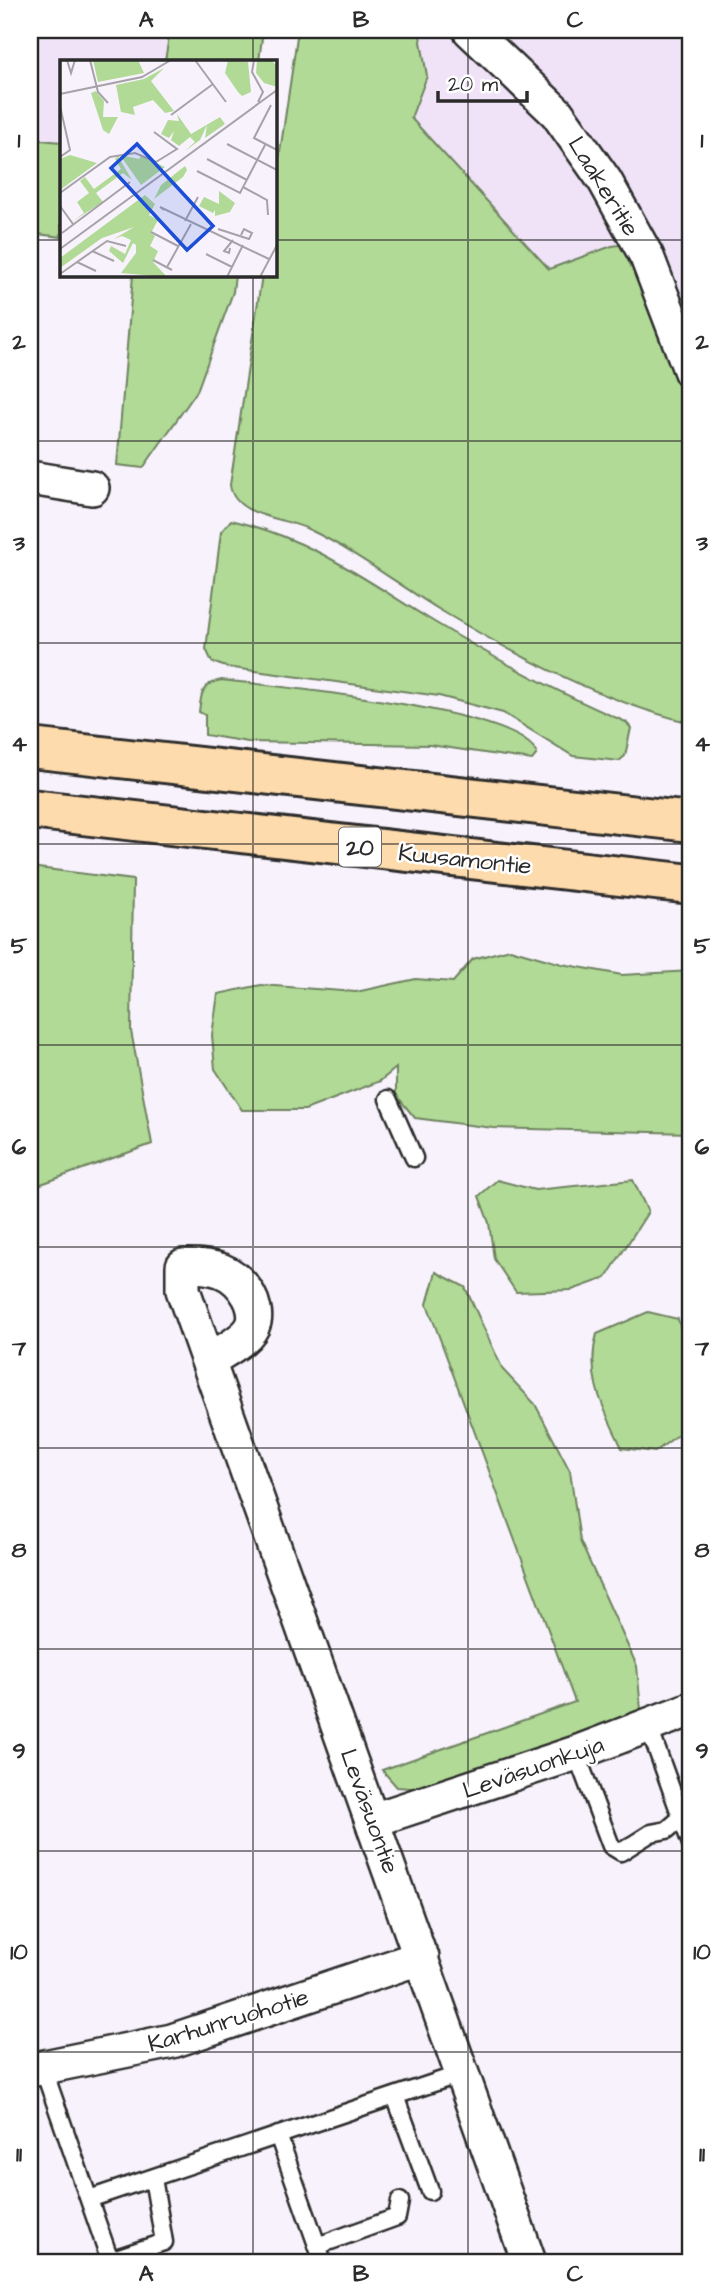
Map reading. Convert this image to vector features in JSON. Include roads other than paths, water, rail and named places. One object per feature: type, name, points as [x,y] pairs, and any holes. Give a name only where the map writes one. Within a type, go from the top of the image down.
[{"type":"highway","points":[[30,747],[691,822]]},
{"type":"highway","name":"Kuusamontie","points":[[30,809],[691,884]]},
{"type":"street","name":"Laakeritie","points":[[470,30],[557,113],[605,181],[647,257],[691,372]]},
{"type":"street","points":[[30,478],[92,488]]},
{"type":"street","name":"Leväsuontie","points":[[208,1361],[529,2262]]},
{"type":"street","name":"Leväsuonkuja","points":[[373,1820],[576,1753],[691,1709]]},
{"type":"street","name":"Karhunruohotie","points":[[36,2069],[172,2041],[422,1956]]},
{"type":"lane","points":[[388,1099],[415,1158]]},
{"type":"lane","points":[[648,1725],[691,1844]]},
{"type":"lane","points":[[576,1753],[611,1846],[621,1852],[650,1833],[667,1830],[682,1817]]},
{"type":"lane","points":[[36,2069],[89,2199],[107,2261],[164,2242],[153,2178]]},
{"type":"lane","points":[[89,2199],[463,2073]]},
{"type":"lane","points":[[395,2096],[430,2190]]},
{"type":"lane","points":[[278,2135],[323,2262]]},
{"type":"lane","points":[[317,2246],[397,2217],[400,2201]]}]
